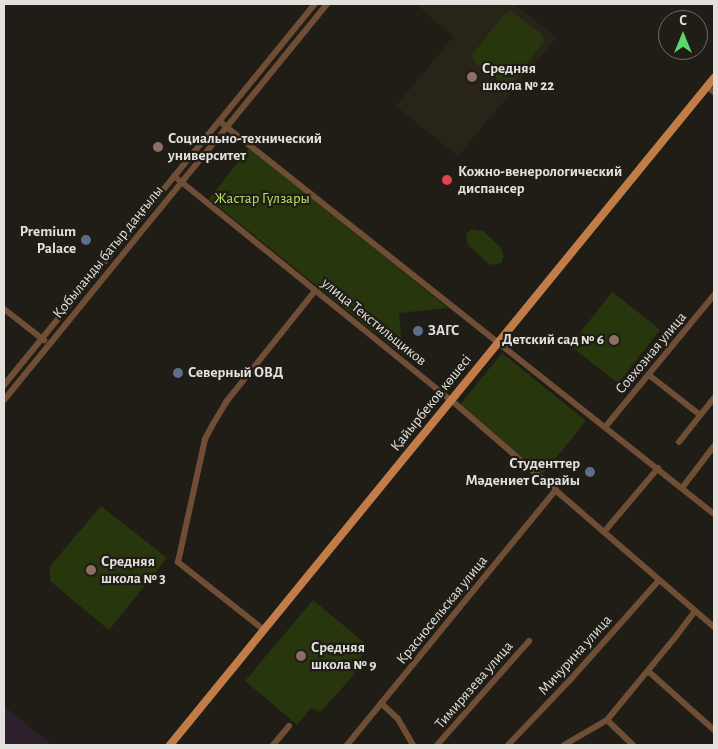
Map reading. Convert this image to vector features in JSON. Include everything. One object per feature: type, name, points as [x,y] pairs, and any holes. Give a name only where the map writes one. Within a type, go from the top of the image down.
[{"type":"main road","name":"Қайырбеков көшесі","points":[[170,745],[714,78]]},
{"type":"street","name":"Қобыланды батыр даңғылы","points":[[4,385],[315,4]]},
{"type":"street","name":"Қобыланды батыр даңғылы","points":[[4,400],[327,4]]},
{"type":"street","points":[[707,86],[714,92]]},
{"type":"street","points":[[219,121],[228,126],[606,426],[714,514]]},
{"type":"street","name":"улица Текстильщиков","points":[[174,176],[451,400],[714,627]]},
{"type":"street","points":[[264,630],[178,562],[205,439],[209,431],[226,402],[315,291]]},
{"type":"street","name":"Совхозная улица","points":[[606,426],[714,295]]},
{"type":"street","points":[[4,309],[49,344]]},
{"type":"street","points":[[649,375],[700,415]]},
{"type":"street","points":[[679,442],[714,398]]},
{"type":"street","points":[[682,488],[714,446]]},
{"type":"street","points":[[604,532],[658,468]]},
{"type":"street","name":"Красносельская улица","points":[[347,745],[556,490]]},
{"type":"street","name":"Мичурина улица","points":[[508,745],[570,680],[660,580]]},
{"type":"street","points":[[564,745],[607,720],[694,611]]},
{"type":"street","name":"Тимирязева улица","points":[[437,745],[529,641]]},
{"type":"street","points":[[648,671],[714,730]]},
{"type":"street","points":[[381,703],[398,719],[413,745]]},
{"type":"street","points":[[607,720],[632,745]]},
{"type":"street","points":[[273,745],[289,726]]},
{"type":"shaded area","name":"Средняя школа № 22","points":[[416,4],[515,4],[556,38],[458,156],[396,106],[453,37]]},
{"type":"shaded area","points":[[4,706],[52,745],[4,745]]},
{"type":"green space","points":[[511,11],[540,33],[544,41],[513,82],[505,85],[475,64],[472,55],[503,15]]},
{"type":"green space","name":"Жастар Гүлзары","points":[[249,148],[448,308],[399,313],[403,355],[209,199]]},
{"type":"green space","points":[[471,229],[483,231],[501,248],[504,256],[501,263],[490,265],[468,245],[466,234]]},
{"type":"green space","points":[[612,292],[660,330],[618,383],[570,346]]},
{"type":"green space","points":[[502,353],[586,421],[543,474],[459,406]]},
{"type":"green space","points":[[101,506],[167,558],[109,630],[50,581],[50,566]]},
{"type":"green space","points":[[313,600],[367,645],[353,676],[320,712],[311,708],[297,725],[245,681]]},
{"type":"place","name":"Средняя школа № 22","points":[[472,77]]},
{"type":"place","name":"Социально-технический университет","points":[[158,147]]},
{"type":"place","name":"Кожно-венерологический диспансер","points":[[447,180]]},
{"type":"place","name":"Premium Palace","points":[[86,240]]},
{"type":"place","name":"ЗАГС","points":[[418,331]]},
{"type":"place","name":"Детский сад № 6","points":[[614,340]]},
{"type":"place","name":"Северный ОВД","points":[[178,373]]},
{"type":"place","name":"Студенттер Мәдениет Сарайы","points":[[590,472]]},
{"type":"place","name":"Средняя школа № 3","points":[[91,570]]},
{"type":"place","name":"Средняя школа № 9","points":[[301,656]]}]
